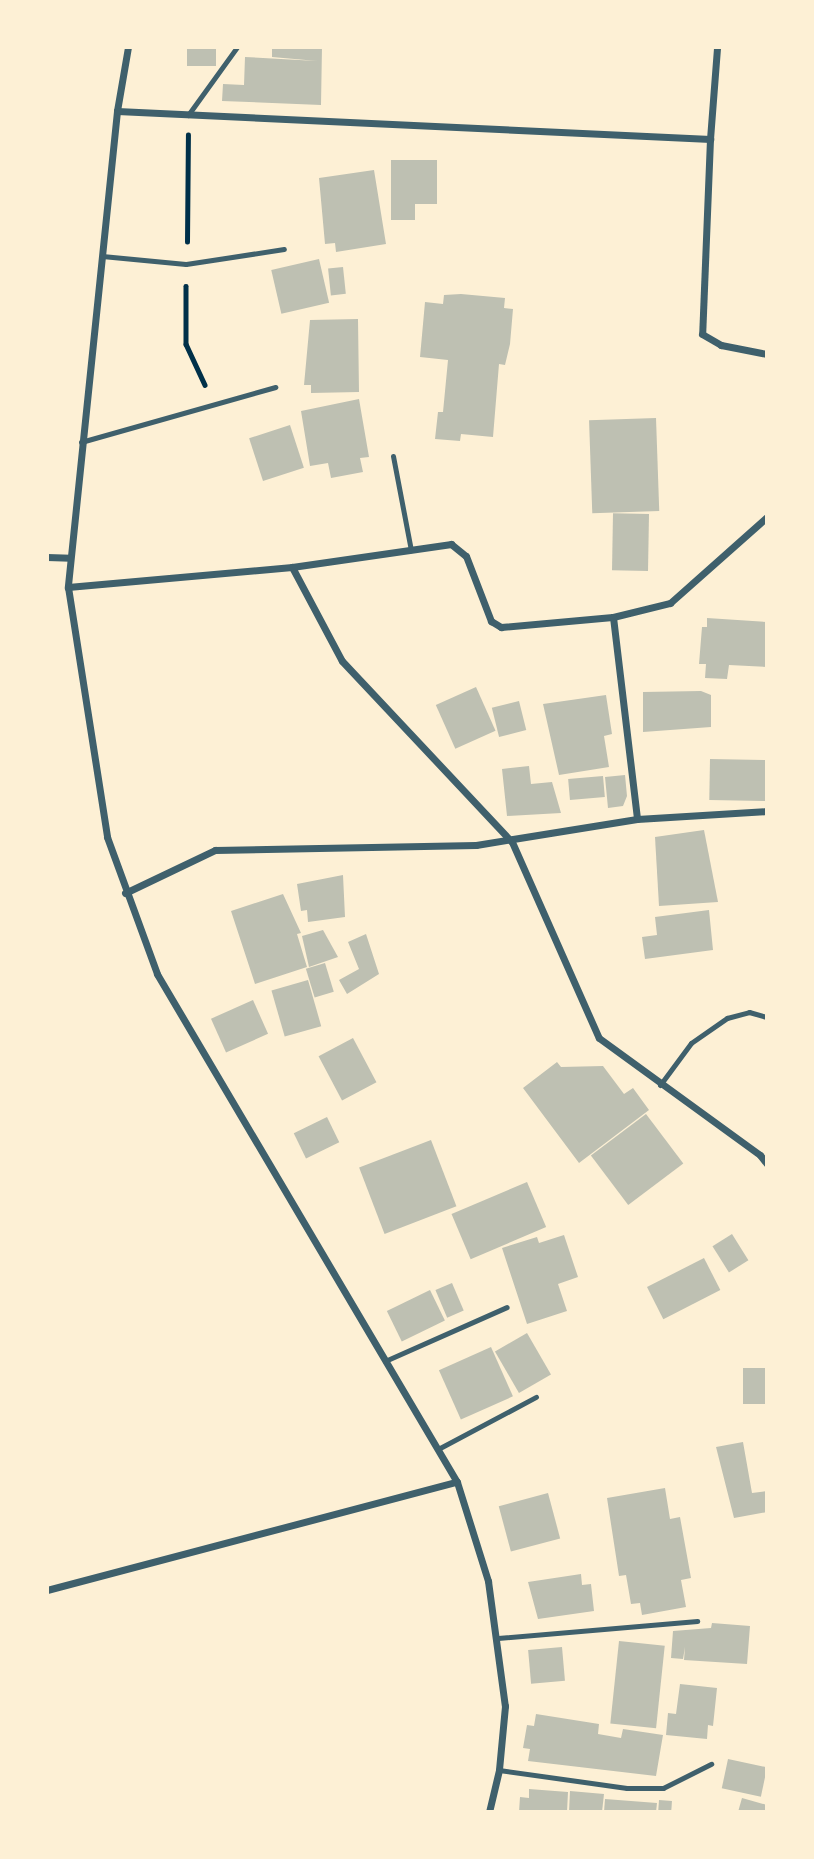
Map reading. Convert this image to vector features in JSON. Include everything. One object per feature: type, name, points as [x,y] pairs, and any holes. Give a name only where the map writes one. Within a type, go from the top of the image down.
[{"type":"street","points":[[128,47],[117,111],[68,587],[95,774],[125,893],[157,974],[457,1482],[488,1581],[498,1638],[505,1706],[499,1770],[489,1812]]},
{"type":"street","points":[[717,47],[710,139],[702,334],[721,345],[767,354]]},
{"type":"street","points":[[117,111],[710,139]]},
{"type":"street","points":[[68,587],[292,567],[451,544],[466,556],[491,621],[501,627],[613,617],[670,603],[767,517]]},
{"type":"street","points":[[47,557],[70,558]]},
{"type":"street","points":[[292,567],[342,661],[512,842],[599,1038],[660,1085],[760,1154],[767,1164]]},
{"type":"street","points":[[613,617],[637,819]]},
{"type":"street","points":[[125,893],[215,850],[512,842],[637,819],[767,811]]},
{"type":"street","points":[[47,1590],[457,1482]]},
{"type":"lane","points":[[188,115],[237,47]]},
{"type":"lane","points":[[102,256],[186,264],[284,248]]},
{"type":"lane","points":[[81,442],[275,387]]},
{"type":"lane","points":[[393,456],[411,550]]},
{"type":"lane","points":[[660,1085],[691,1043],[727,1018],[749,1012],[767,1017]]},
{"type":"lane","points":[[385,1362],[507,1307]]},
{"type":"lane","points":[[438,1449],[536,1397]]},
{"type":"lane","points":[[498,1638],[697,1621]]},
{"type":"lane","points":[[499,1770],[627,1788],[663,1788],[711,1764]]},
{"type":"building","points":[[187,47],[216,47],[216,66],[187,66]]},
{"type":"building","points":[[272,47],[322,47],[321,105],[222,101],[223,84],[244,85],[245,57],[317,61],[272,57]]},
{"type":"building","points":[[391,160],[437,160],[437,204],[415,204],[415,220],[391,220]]},
{"type":"building","points":[[374,170],[386,244],[336,252],[335,243],[325,244],[319,178]]},
{"type":"building","points":[[319,259],[329,303],[281,314],[271,270]]},
{"type":"building","points":[[343,267],[346,294],[331,295],[328,269]]},
{"type":"building","points":[[444,295],[505,298],[504,308],[513,309],[510,344],[505,365],[499,364],[493,437],[461,434],[460,441],[435,439],[438,412],[443,412],[448,360],[420,357],[425,302],[443,304]]},
{"type":"building","points":[[358,319],[359,392],[311,393],[311,385],[304,385],[310,320]]},
{"type":"building","points":[[359,399],[369,457],[360,458],[363,472],[331,478],[328,463],[310,466],[301,411]]},
{"type":"building","points":[[656,418],[659,511],[592,513],[589,420]]},
{"type":"building","points":[[290,425],[304,468],[263,481],[249,438]]},
{"type":"building","points":[[613,513],[649,514],[648,571],[612,570]]},
{"type":"building","points":[[707,618],[767,622],[767,667],[729,665],[727,679],[705,678],[706,664],[699,664],[702,627],[707,627]]},
{"type":"building","points":[[476,687],[496,731],[455,749],[436,705]]},
{"type":"building","points":[[701,691],[711,695],[711,727],[643,732],[643,692]]},
{"type":"building","points":[[606,695],[612,734],[604,736],[609,767],[559,775],[543,704]]},
{"type":"building","points":[[519,701],[526,730],[499,737],[492,708]]},
{"type":"building","points":[[710,759],[767,760],[766,801],[709,800]]},
{"type":"building","points":[[529,766],[531,784],[552,782],[561,813],[507,816],[502,769]]},
{"type":"building","points":[[625,775],[627,796],[623,806],[608,808],[605,777]]},
{"type":"building","points":[[603,776],[605,797],[570,800],[568,779]]},
{"type":"building","points":[[704,830],[718,902],[659,906],[655,837]]},
{"type":"building","points":[[343,875],[345,917],[308,922],[307,910],[301,911],[297,884]]},
{"type":"building","points":[[283,894],[301,933],[297,934],[307,967],[255,984],[231,911]]},
{"type":"building","points":[[709,910],[713,950],[645,959],[642,937],[657,935],[655,917]]},
{"type":"building","points":[[323,930],[338,957],[309,967],[302,936]]},
{"type":"building","points":[[366,934],[379,974],[347,994],[339,980],[359,969],[348,942]]},
{"type":"building","points":[[325,963],[334,992],[315,998],[306,969]]},
{"type":"building","points":[[308,980],[321,1026],[285,1037],[271,990]]},
{"type":"building","points":[[253,1000],[268,1034],[226,1053],[211,1019]]},
{"type":"building","points":[[353,1038],[376,1082],[342,1100],[319,1056]]},
{"type":"building","points":[[557,1062],[561,1067],[603,1066],[624,1094],[633,1088],[649,1110],[579,1163],[523,1088]]},
{"type":"building","points":[[646,1114],[683,1164],[628,1205],[591,1156]]},
{"type":"building","points":[[327,1117],[339,1142],[306,1158],[294,1133]]},
{"type":"building","points":[[431,1140],[456,1206],[385,1234],[359,1168]]},
{"type":"building","points":[[527,1182],[546,1227],[471,1259],[452,1214]]},
{"type":"building","points":[[732,1234],[748,1260],[729,1272],[712,1246]]},
{"type":"building","points":[[564,1235],[578,1277],[558,1284],[567,1311],[527,1324],[502,1248],[537,1237],[539,1243]]},
{"type":"building","points":[[704,1258],[720,1290],[663,1319],[647,1287]]},
{"type":"building","points":[[452,1283],[464,1311],[447,1318],[435,1290]]},
{"type":"building","points":[[430,1290],[445,1321],[402,1342],[387,1311]]},
{"type":"building","points":[[527,1333],[551,1375],[519,1393],[495,1352]]},
{"type":"building","points":[[491,1347],[513,1396],[461,1420],[439,1370]]},
{"type":"building","points":[[743,1368],[767,1368],[767,1404],[743,1404]]},
{"type":"building","points":[[743,1442],[752,1493],[767,1491],[767,1512],[734,1518],[716,1447]]},
{"type":"building","points":[[665,1488],[670,1519],[680,1517],[691,1578],[681,1580],[686,1607],[642,1615],[640,1603],[631,1604],[626,1575],[619,1576],[607,1498]]},
{"type":"building","points":[[548,1493],[560,1538],[511,1552],[499,1506]]},
{"type":"building","points":[[581,1574],[582,1585],[591,1584],[594,1611],[538,1619],[528,1582]]},
{"type":"building","points":[[712,1623],[750,1626],[747,1664],[684,1660],[685,1647],[683,1659],[671,1658],[673,1631],[711,1628]]},
{"type":"building","points":[[619,1641],[665,1646],[656,1728],[610,1724]]},
{"type":"building","points":[[562,1647],[565,1681],[531,1684],[528,1650]]},
{"type":"building","points":[[680,1684],[717,1688],[713,1726],[708,1725],[707,1739],[666,1735],[668,1713],[676,1714]]},
{"type":"building","points":[[536,1714],[599,1724],[598,1734],[621,1738],[623,1729],[663,1735],[656,1776],[528,1761],[530,1749],[523,1748],[527,1725],[534,1726]]},
{"type":"building","points":[[728,1759],[767,1767],[761,1797],[722,1788]]},
{"type":"building","points":[[529,1789],[568,1792],[567,1812],[519,1812],[520,1797],[529,1798]]},
{"type":"building","points":[[570,1791],[604,1794],[602,1812],[569,1812]]},
{"type":"building","points":[[742,1798],[767,1805],[767,1812],[738,1812]]},
{"type":"building","points":[[605,1799],[657,1803],[656,1812],[604,1812]]},
{"type":"building","points":[[659,1800],[672,1801],[671,1812],[658,1812]]}]
